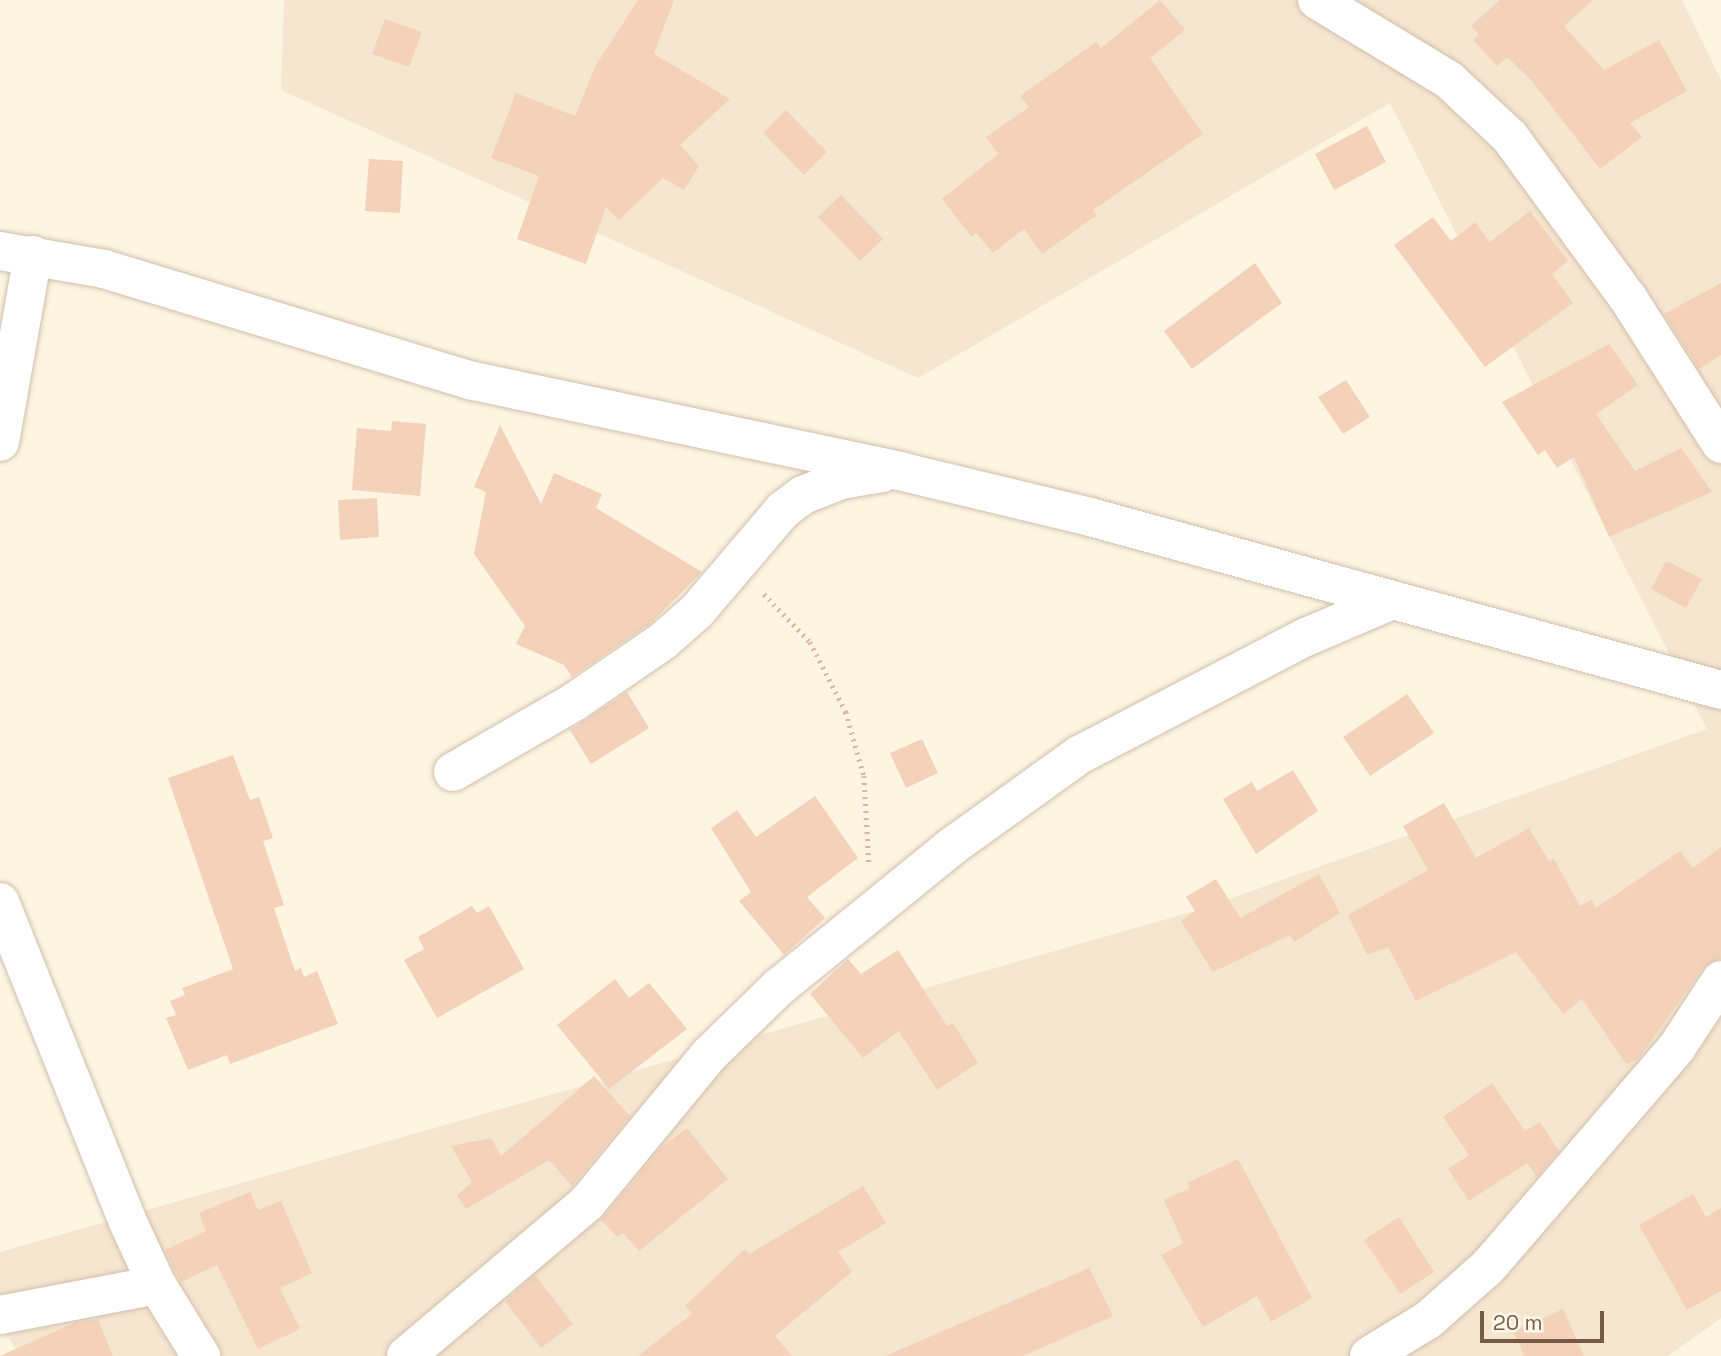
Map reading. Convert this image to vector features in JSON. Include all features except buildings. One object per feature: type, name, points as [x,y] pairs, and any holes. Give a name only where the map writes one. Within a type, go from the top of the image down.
[{"type":"street","points":[[1317,0],[1449,80],[1510,137],[1628,298],[1721,444]]},
{"type":"street","points":[[0,442],[16,253],[104,269],[469,380],[899,471],[1090,517],[1388,602],[1721,690]]},
{"type":"street","points":[[453,772],[574,702],[663,641],[733,569],[770,524],[803,495],[841,480],[899,471]]},
{"type":"street","points":[[407,1356],[587,1203],[709,1055],[779,988],[870,911],[1079,755],[1306,637],[1388,602]]},
{"type":"street","points":[[0,902],[101,1159],[157,1285],[201,1356]]},
{"type":"street","points":[[1368,1356],[1428,1320],[1488,1267],[1676,1047],[1721,980]]},
{"type":"street","points":[[0,1315],[157,1285]]},
{"type":"path","points":[[733,569],[770,598],[810,642],[846,712],[864,776],[870,911]]},
{"type":"shaded area","points":[[284,0],[1682,0],[1721,80],[1721,1318],[1668,1356],[19,1356],[0,1322],[0,1252],[1195,911],[1707,729],[1390,103],[918,378],[281,90]]}]
